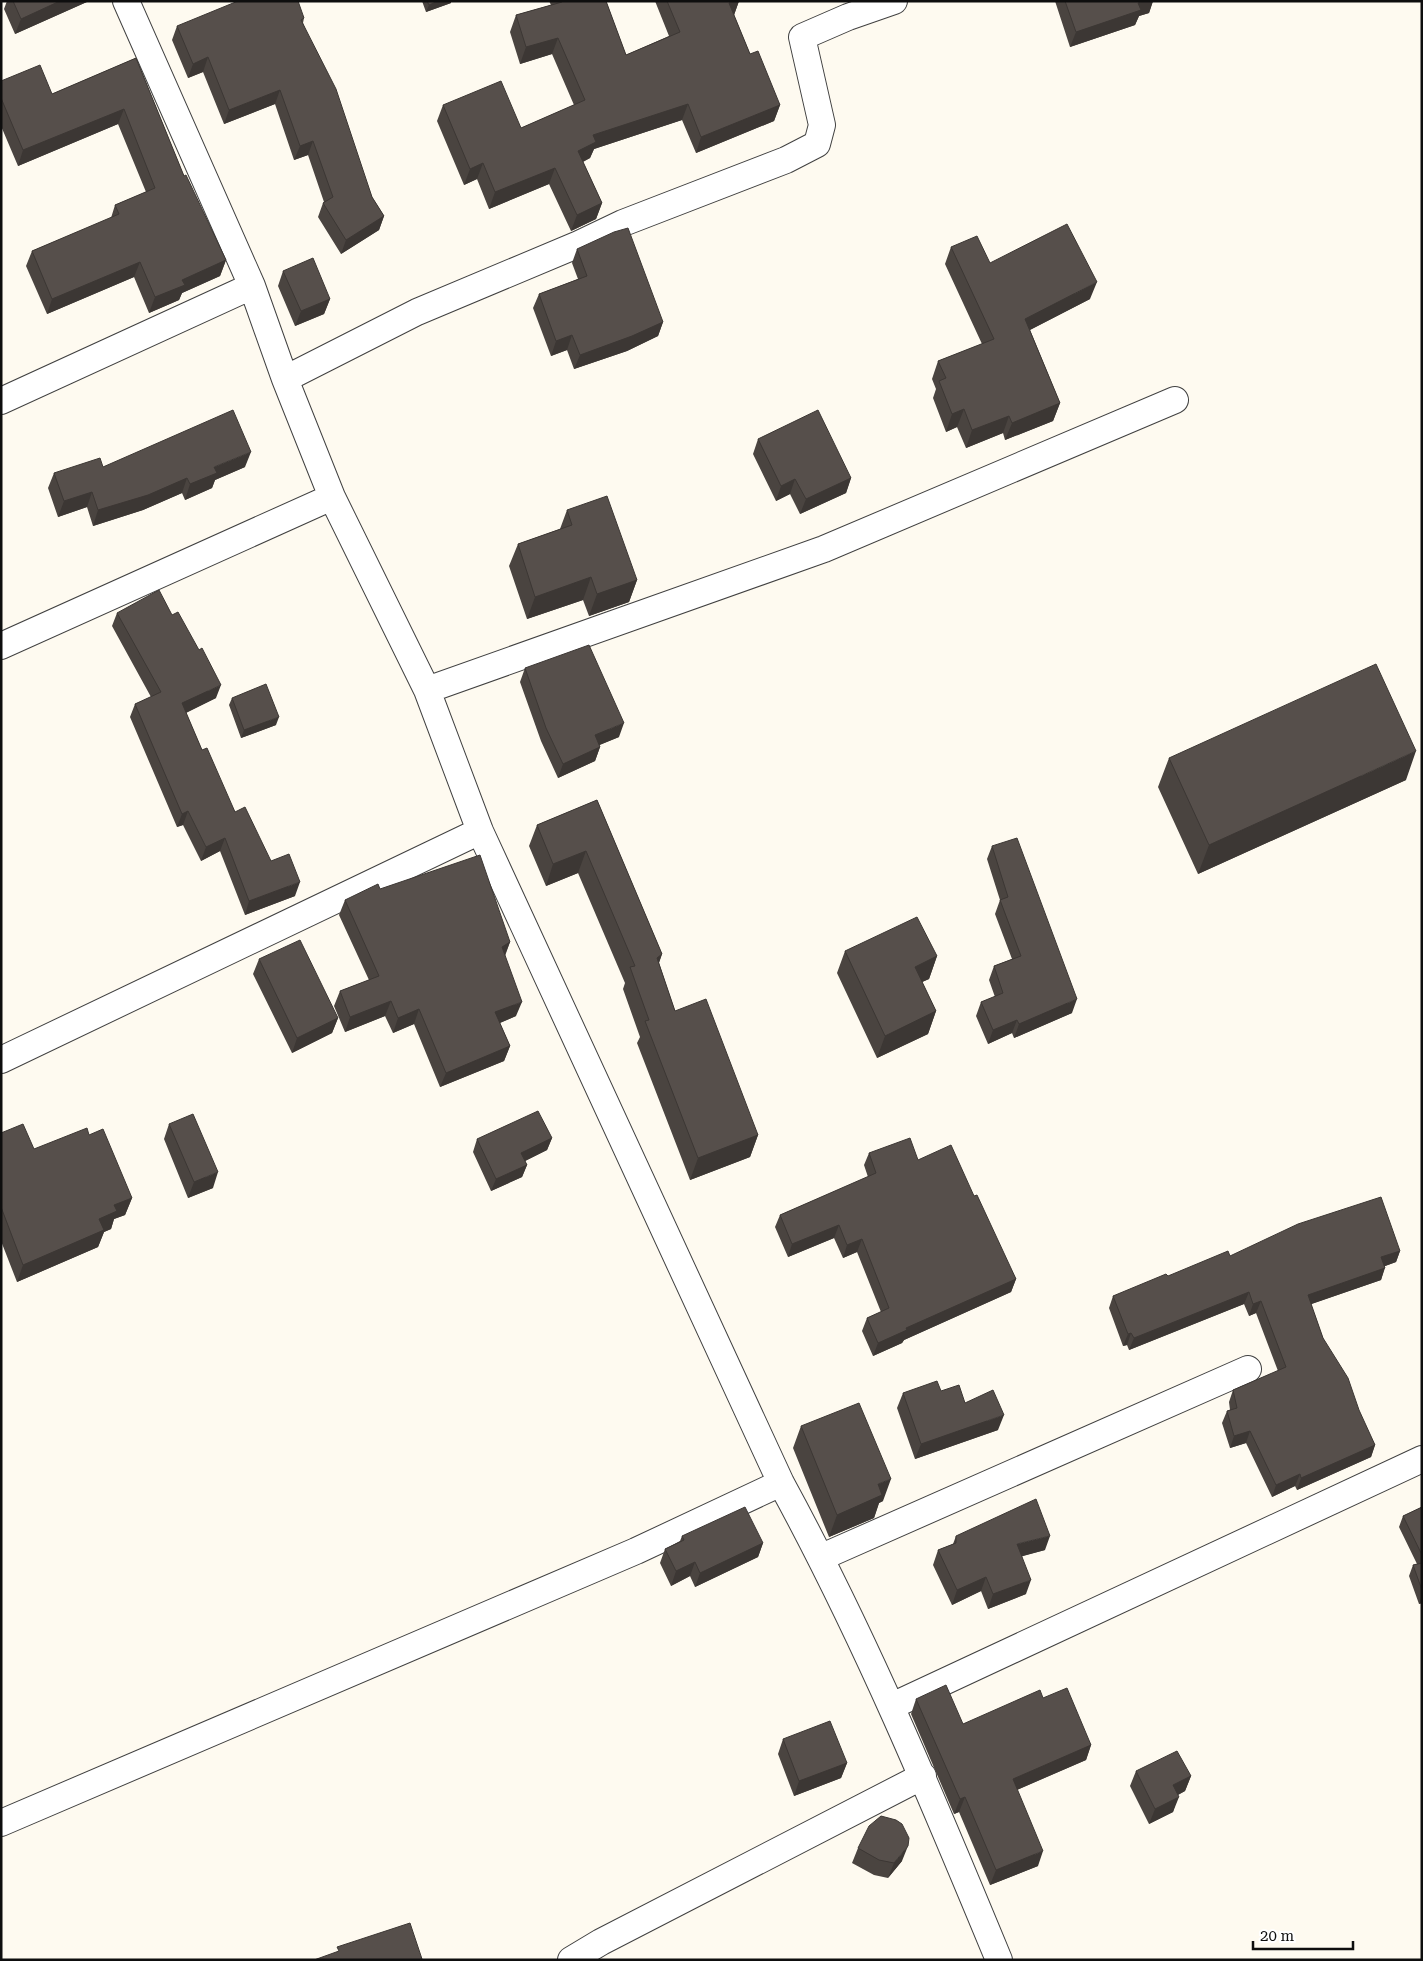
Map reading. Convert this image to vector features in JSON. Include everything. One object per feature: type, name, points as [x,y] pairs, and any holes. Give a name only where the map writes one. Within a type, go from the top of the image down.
[{"type":"street","points":[[126,1],[252,286],[285,379],[332,497],[426,690],[480,831],[781,1483],[822,1557],[892,1706],[999,1960]]},
{"type":"street","points":[[285,379],[417,312],[579,244],[623,223],[786,160],[817,144],[822,125],[802,37],[848,17],[894,1]]},
{"type":"street","points":[[1,401],[252,286]]},
{"type":"street","points":[[426,690],[824,549],[1175,400]]},
{"type":"street","points":[[1,646],[332,497]]},
{"type":"street","points":[[1,1060],[480,831]]},
{"type":"street","points":[[822,1557],[1248,1369]]},
{"type":"street","points":[[892,1706],[1422,1459]]},
{"type":"street","points":[[1,1823],[636,1551],[781,1483]]},
{"type":"street","points":[[571,1960],[601,1942],[923,1776]]},
{"type":"building","points":[[13,1],[60,1],[21,19]]},
{"type":"building","points":[[238,1],[298,1],[304,18],[301,20],[336,89],[372,197],[384,216],[346,240],[323,203],[333,197],[313,141],[300,146],[280,90],[229,110],[208,57],[193,64],[177,26]]},
{"type":"building","points":[[427,1],[438,1],[429,5]]},
{"type":"building","points":[[562,1],[606,1],[626,55],[680,32],[667,1],[734,1],[729,3],[750,54],[758,51],[780,105],[701,137],[688,104],[593,135],[596,142],[578,151],[602,203],[577,215],[555,168],[495,192],[483,163],[470,169],[443,105],[501,81],[521,128],[585,100],[558,38],[526,47],[516,15]]},
{"type":"building","points":[[1065,1],[1144,1],[1138,3],[1141,10],[1076,32]]},
{"type":"building","points":[[136,58],[184,176],[186,175],[226,260],[182,280],[185,285],[155,297],[140,262],[52,299],[32,251],[119,214],[115,205],[155,188],[124,109],[23,150],[1,98],[1,81],[40,65],[52,94]]},
{"type":"building","points":[[1067,224],[1097,282],[1025,319],[1060,403],[1012,423],[1009,416],[972,430],[964,409],[952,414],[939,381],[946,378],[938,361],[994,339],[951,247],[977,236],[990,263]]},
{"type":"building","points":[[628,228],[663,322],[632,336],[580,355],[572,335],[556,341],[539,294],[587,276],[577,249],[614,232]]},
{"type":"building","points":[[313,258],[330,299],[301,311],[283,271]]},
{"type":"building","points":[[233,410],[251,452],[214,467],[217,473],[190,484],[187,478],[148,495],[98,510],[92,492],[64,501],[54,473],[100,458],[103,467]]},
{"type":"building","points":[[818,410],[851,478],[806,499],[795,479],[781,486],[758,439]]},
{"type":"building","points":[[607,496],[637,580],[597,594],[591,577],[535,597],[518,544],[572,525],[567,510]]},
{"type":"building","points":[[159,590],[172,615],[178,612],[199,650],[202,648],[221,685],[182,703],[202,750],[207,748],[235,812],[245,807],[271,861],[289,854],[300,882],[249,901],[225,838],[206,847],[188,811],[182,814],[135,704],[161,692],[117,613]]},
{"type":"building","points":[[589,645],[624,723],[595,735],[600,747],[563,764],[546,728],[525,668]]},
{"type":"building","points":[[1376,664],[1416,751],[1209,845],[1169,758]]},
{"type":"building","points":[[266,684],[279,717],[244,730],[232,698]]},
{"type":"building","points":[[597,800],[662,954],[657,958],[675,1011],[706,999],[758,1135],[698,1158],[645,1021],[649,1020],[630,967],[635,966],[586,851],[553,864],[537,825]]},
{"type":"building","points":[[1017,838],[1077,999],[1019,1024],[1017,1020],[993,1030],[981,1002],[1003,993],[994,966],[1021,956],[1000,900],[1008,897],[992,846]]},
{"type":"building","points":[[480,855],[510,942],[502,947],[522,1002],[495,1012],[510,1046],[446,1073],[419,1009],[398,1018],[391,1001],[350,1017],[340,991],[379,976],[345,900],[378,884],[380,889]]},
{"type":"building","points":[[917,917],[937,956],[915,967],[936,1011],[885,1036],[845,951]]},
{"type":"building","points":[[300,940],[338,1018],[297,1038],[259,959]]},
{"type":"building","points":[[538,1111],[552,1138],[521,1153],[527,1165],[496,1179],[477,1139]]},
{"type":"building","points":[[193,1114],[218,1172],[194,1182],[169,1124]]},
{"type":"building","points":[[23,1124],[34,1149],[87,1128],[89,1135],[103,1129],[132,1198],[114,1205],[117,1211],[99,1219],[104,1230],[23,1265],[1,1207],[1,1133]]},
{"type":"building","points":[[910,1138],[918,1160],[951,1145],[974,1196],[977,1195],[1016,1279],[906,1328],[907,1330],[878,1343],[867,1318],[889,1308],[862,1239],[847,1245],[839,1225],[792,1244],[780,1215],[876,1173],[869,1153]]},
{"type":"building","points":[[1381,1197],[1400,1251],[1381,1257],[1385,1268],[1308,1295],[1323,1338],[1348,1378],[1359,1410],[1375,1445],[1301,1478],[1300,1474],[1276,1485],[1250,1431],[1234,1436],[1227,1411],[1237,1408],[1233,1390],[1286,1367],[1261,1301],[1253,1304],[1249,1292],[1134,1338],[1131,1333],[1128,1334],[1113,1296],[1228,1251],[1230,1256],[1298,1224]]},
{"type":"building","points":[[937,1381],[941,1391],[959,1385],[965,1403],[993,1390],[1004,1415],[921,1444],[903,1393]]},
{"type":"building","points":[[859,1403],[891,1479],[878,1484],[882,1495],[837,1515],[801,1426]]},
{"type":"building","points":[[1036,1499],[1050,1536],[1017,1544],[1031,1580],[993,1594],[986,1577],[957,1590],[938,1550],[956,1543],[956,1536]]},
{"type":"building","points":[[745,1507],[763,1543],[700,1573],[695,1562],[676,1571],[665,1549],[684,1540],[682,1536]]},
{"type":"building","points":[[1422,1507],[1422,1555],[1403,1516]]},
{"type":"building","points":[[1422,1563],[1422,1590],[1413,1565]]},
{"type":"building","points":[[946,1685],[963,1724],[1040,1690],[1043,1698],[1067,1688],[1091,1745],[1013,1779],[1043,1851],[996,1870],[965,1797],[960,1799],[916,1699]]},
{"type":"building","points":[[830,1721],[847,1763],[799,1781],[783,1739]]},
{"type":"building","points":[[1177,1751],[1191,1776],[1173,1785],[1179,1797],[1155,1809],[1136,1771]]},
{"type":"building","points":[[881,1816],[896,1820],[902,1824],[909,1838],[908,1846],[894,1863],[879,1860],[858,1848],[869,1826]]},
{"type":"building","points":[[410,1923],[422,1959],[420,1960],[314,1960],[339,1951],[337,1947]]}]
